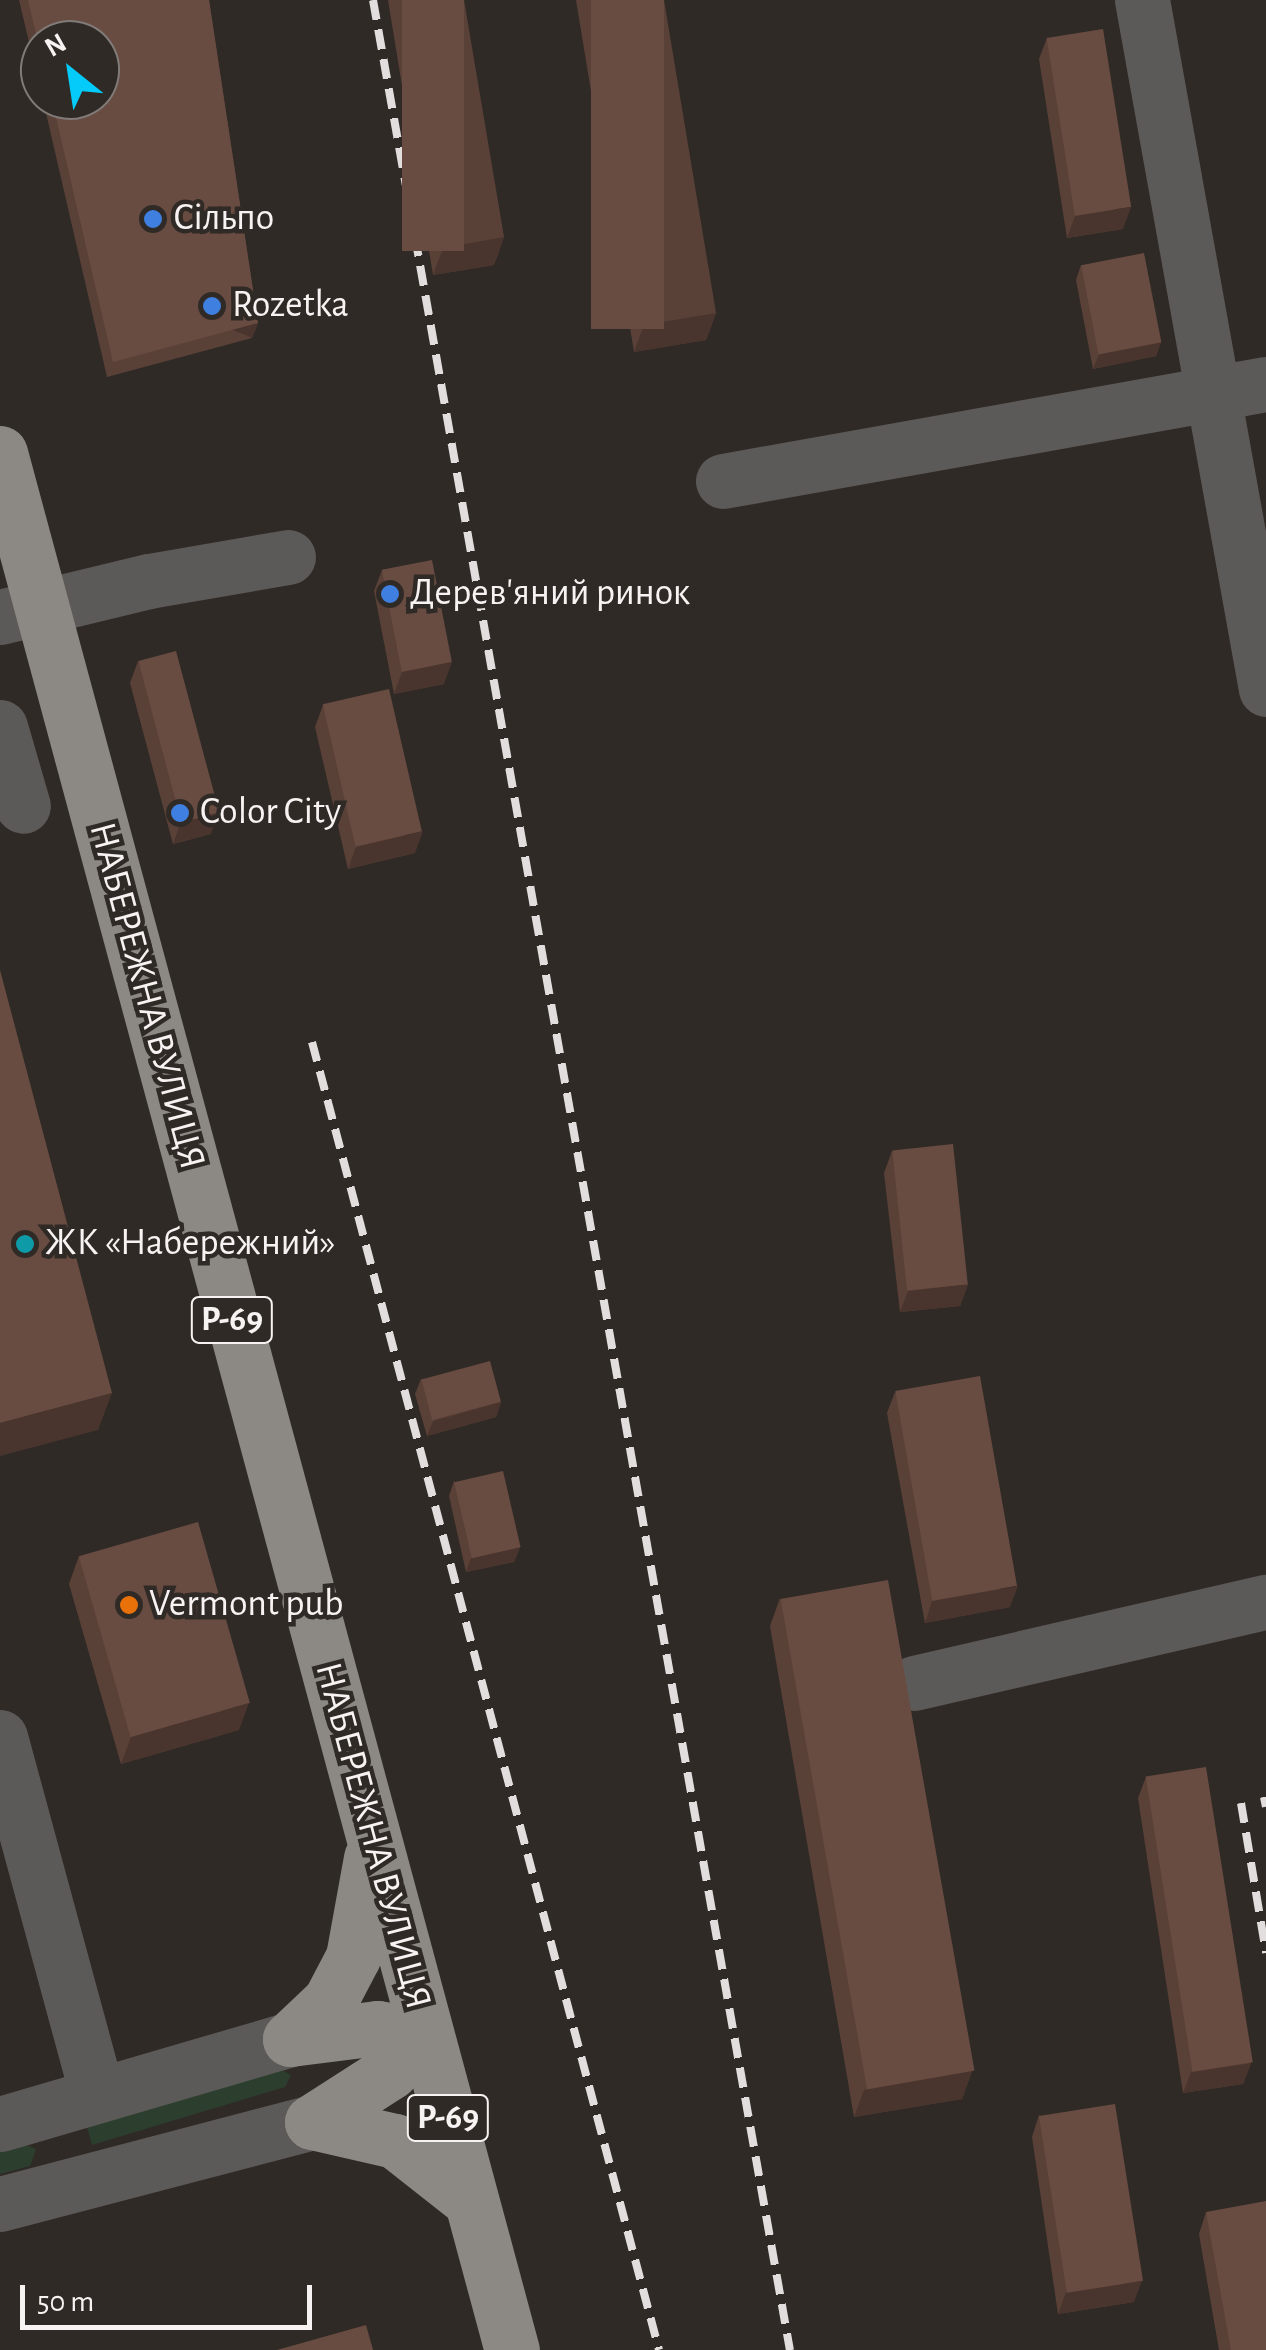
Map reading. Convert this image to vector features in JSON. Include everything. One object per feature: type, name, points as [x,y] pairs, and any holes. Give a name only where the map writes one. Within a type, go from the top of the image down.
[{"type":"main road","name":"НАБЕРЕЖНА ВУЛИЦЯ","points":[[0,453],[20,610],[373,1845],[512,2350]]},
{"type":"main road","points":[[290,2040],[330,2002],[353,1957],[373,1845]]},
{"type":"main road","points":[[290,2040],[378,2028],[426,2036]]},
{"type":"main road","points":[[312,2122],[390,2072],[426,2036]]},
{"type":"main road","points":[[312,2122],[395,2141],[470,2200]]},
{"type":"street","points":[[1142,0],[1242,388],[1266,689]]},
{"type":"street","points":[[723,482],[1242,388]]},
{"type":"street","points":[[20,610],[288,557]]},
{"type":"street","points":[[0,727],[23,806]]},
{"type":"street","points":[[914,1683],[1266,1602]]},
{"type":"street","points":[[0,1738],[49,2110],[68,2185]]},
{"type":"street","points":[[49,2110],[290,2040]]},
{"type":"street","points":[[0,2204],[312,2122]]},
{"type":"green space","points":[[277,2067],[291,2075],[285,2087],[92,2145],[86,2123]]},
{"type":"green space","points":[[22,2143],[36,2149],[30,2166],[0,2174],[0,2150]]},
{"type":"building","name":"Сільпо","points":[[28,0],[209,0],[258,323],[113,362],[57,120],[120,120],[120,20],[33,20]]},
{"type":"building","points":[[402,0],[464,0],[464,251],[402,251]]},
{"type":"building","points":[[591,0],[664,0],[664,329],[591,329]]},
{"type":"building","points":[[1103,29],[1131,207],[1075,216],[1047,38]]},
{"type":"building","points":[[1144,253],[1161,342],[1099,355],[1081,265]]},
{"type":"building","points":[[432,560],[452,662],[402,672],[382,570]]},
{"type":"building","points":[[176,651],[219,812],[182,822],[138,661]]},
{"type":"building","points":[[389,689],[422,831],[356,847],[323,704]]},
{"type":"building","name":"ЖК «Набережний»","points":[[0,970],[112,1393],[0,1423]]},
{"type":"building","points":[[953,1144],[968,1284],[907,1291],[892,1150]]},
{"type":"building","points":[[490,1361],[501,1402],[432,1420],[421,1379]]},
{"type":"building","points":[[980,1376],[1017,1586],[932,1601],[895,1391]]},
{"type":"building","points":[[503,1471],[521,1547],[472,1558],[454,1482]]},
{"type":"building","points":[[198,1522],[250,1703],[131,1737],[79,1556]]},
{"type":"building","points":[[888,1580],[974,2070],[867,2089],[781,1599]]},
{"type":"building","points":[[1206,1767],[1253,2062],[1193,2072],[1146,1777]]},
{"type":"building","points":[[1115,2104],[1143,2281],[1067,2293],[1039,2116]]},
{"type":"building","points":[[1266,2201],[1266,2350],[1231,2350],[1206,2212]]},
{"type":"building","points":[[366,2325],[373,2350],[277,2350]]},
{"type":"railway","points":[[373,0],[790,2350]]},
{"type":"railway","points":[[312,1042],[659,2350]]},
{"type":"railway","points":[[1264,1797],[1266,1807]]},
{"type":"railway","points":[[1241,1803],[1266,1953]]},
{"type":"place","name":"Сільпо","points":[[153,219]]},
{"type":"place","name":"Rozetka","points":[[212,306]]},
{"type":"place","name":"Дерев'яний ринок","points":[[390,594]]},
{"type":"place","name":"Color City","points":[[180,813]]},
{"type":"place","name":"ЖК «Набережний»","points":[[25,1244]]},
{"type":"place","name":"Vermont pub","points":[[129,1605]]}]
